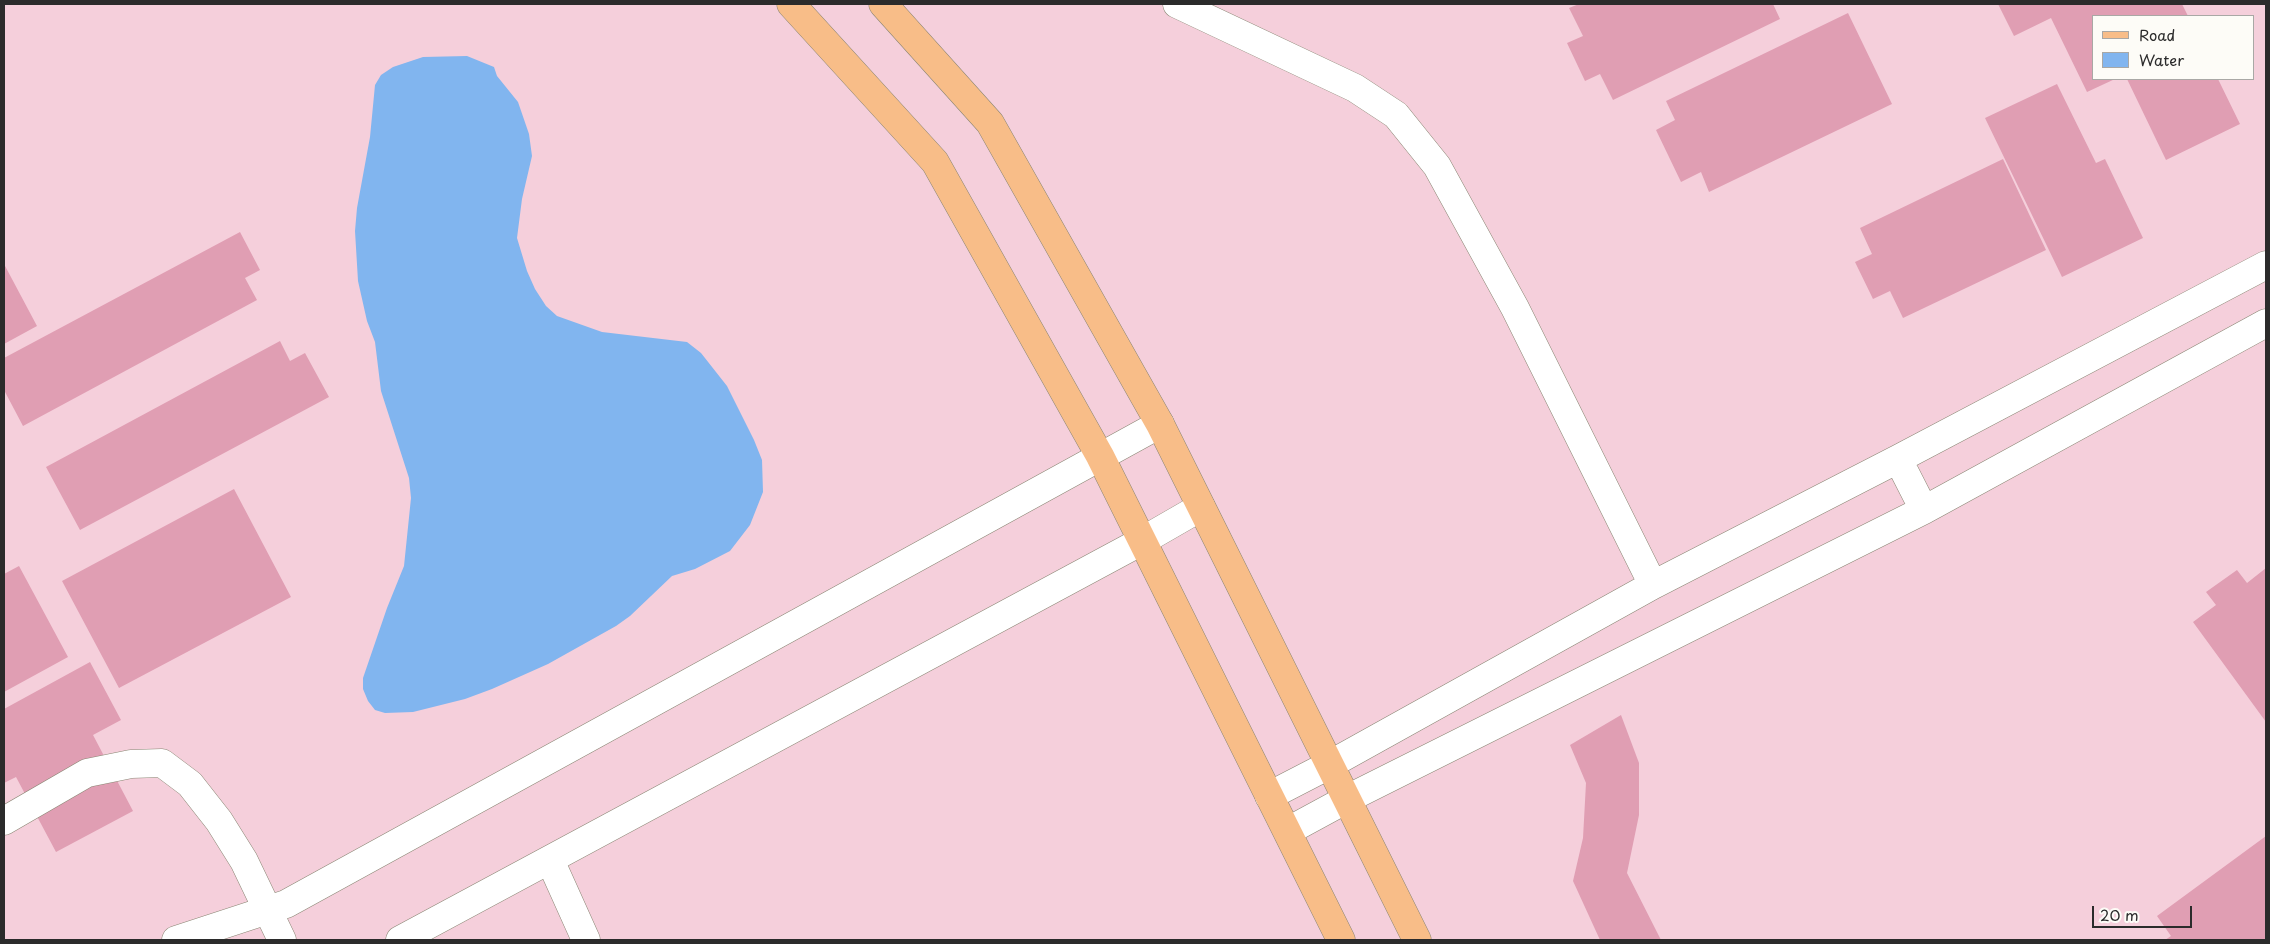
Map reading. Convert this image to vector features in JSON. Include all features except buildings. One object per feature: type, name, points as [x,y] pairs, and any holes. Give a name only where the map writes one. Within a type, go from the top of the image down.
[{"type":"main road","points":[[791,4],[935,162],[1100,456],[1341,940]]},
{"type":"main road","points":[[883,4],[990,123],[1160,424],[1417,940]]},
{"type":"street","points":[[1176,4],[1355,88],[1396,115],[1437,166],[1515,308],[1653,585]]},
{"type":"street","points":[[1269,796],[1329,765],[1653,585],[1898,459],[2266,265]]},
{"type":"street","points":[[1288,832],[1347,799],[1924,510],[2266,323]]},
{"type":"street","points":[[176,940],[286,904],[1160,424]]},
{"type":"street","points":[[1898,459],[1924,510]]},
{"type":"street","points":[[400,940],[1142,542],[1201,508]]},
{"type":"street","points":[[4,821],[87,773],[131,764],[162,762],[190,784],[219,820],[244,861],[282,940]]},
{"type":"street","points":[[550,860],[586,940]]},
{"type":"shaded area","points":[[4,4],[2266,4],[2266,940],[4,940]]},
{"type":"water","points":[[467,56],[494,67],[497,76],[518,102],[529,134],[532,156],[522,199],[517,238],[527,271],[535,289],[546,306],[557,316],[602,332],[687,342],[701,353],[727,386],[754,440],[762,460],[763,492],[750,525],[730,551],[695,569],[672,576],[630,616],[616,626],[548,664],[492,689],[465,699],[413,712],[385,713],[375,710],[368,701],[363,689],[363,678],[387,608],[404,566],[411,498],[409,478],[381,391],[375,342],[367,321],[358,281],[355,231],[357,208],[370,137],[375,85],[381,75],[393,67],[423,57]]}]
